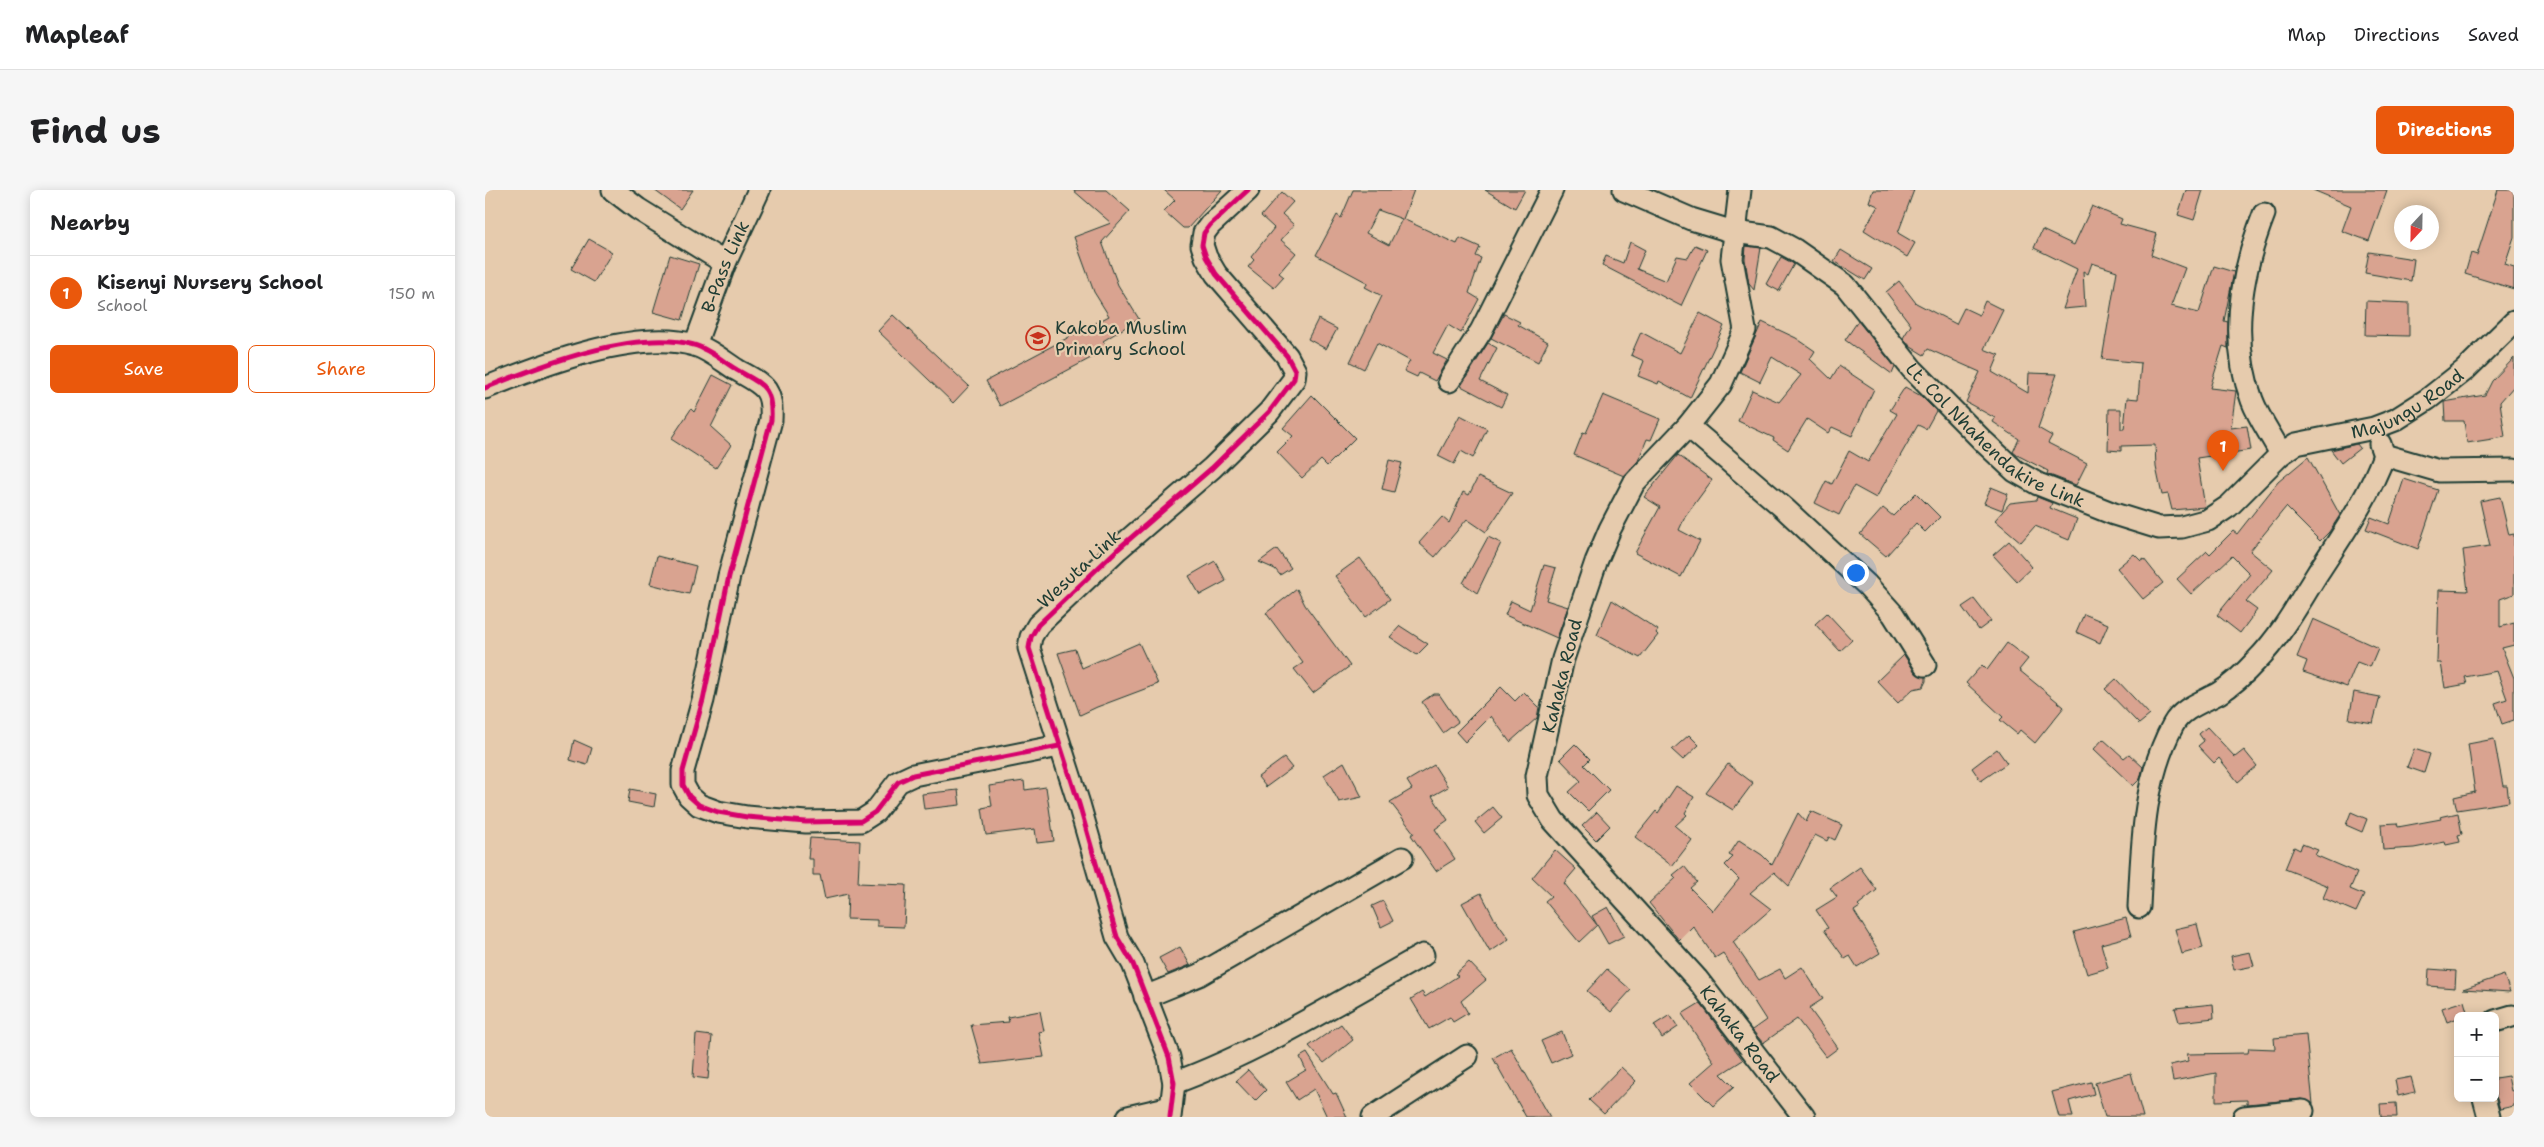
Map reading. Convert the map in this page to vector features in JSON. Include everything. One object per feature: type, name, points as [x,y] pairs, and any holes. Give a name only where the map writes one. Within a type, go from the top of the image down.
[{"type":"street","points":[[613,190],[638,209],[725,264]]},
{"type":"street","name":"B-Pass Link","points":[[695,345],[725,264],[759,190]]},
{"type":"street","name":"Wesuta Link","points":[[1170,1112],[1174,1083],[1169,1058],[1133,964],[1117,937],[1079,804],[1029,648],[1031,637],[1038,625],[1118,549],[1212,468],[1269,412],[1294,378],[1295,371],[1287,356],[1216,274],[1205,257],[1202,245],[1204,233],[1210,225],[1248,190]]},
{"type":"street","points":[[1449,381],[1485,324],[1552,190]]},
{"type":"street","name":"Lt. Col Nhahendakire Link","points":[[1624,190],[1691,219],[1734,232],[1771,237],[1823,268],[1845,285],[1861,302],[1897,351],[1935,394],[2002,460],[2015,471],[2038,484],[2141,524],[2159,528],[2182,527],[2208,520],[2229,506],[2281,454]]},
{"type":"street","name":"Kahaka Road","points":[[1740,190],[1732,260],[1745,330],[1721,384],[1687,426],[1635,483],[1610,530],[1596,562],[1563,659],[1537,776],[1538,795],[1553,820],[1697,979],[1804,1117]]},
{"type":"street","points":[[2264,214],[2250,250],[2243,279],[2239,325],[2246,380],[2252,402],[2281,454]]},
{"type":"street","name":"Majungu Road","points":[[2281,454],[2296,444],[2317,438],[2374,428],[2395,420],[2427,399],[2465,370],[2514,322]]},
{"type":"street","points":[[485,388],[575,355],[617,345],[667,341],[695,345],[759,383],[769,391],[772,402],[771,420],[729,576],[703,700],[683,771],[683,785],[689,796],[699,805],[718,812],[747,817],[806,822],[861,821],[875,812],[899,782],[913,775],[1059,746]]},
{"type":"street","points":[[1687,426],[1785,509],[1867,585],[1893,614],[1925,665]]},
{"type":"street","points":[[2139,906],[2143,834],[2153,778],[2164,743],[2174,723],[2185,711],[2221,692],[2257,661],[2288,620],[2348,529],[2367,495],[2384,455],[2374,428]]},
{"type":"street","points":[[2384,455],[2439,471],[2496,472],[2514,470]]},
{"type":"street","points":[[1145,998],[1199,975],[1402,858]]},
{"type":"street","points":[[1174,1083],[1203,1072],[1290,1030],[1423,955]]},
{"type":"street","points":[[1373,1117],[1467,1056]]},
{"type":"street","points":[[2485,1102],[2489,1117]]},
{"type":"street","points":[[2244,1117],[2303,1111]]},
{"type":"street","points":[[1128,1117],[1170,1112]]},
{"type":"building","points":[[654,190],[693,190],[680,209]]},
{"type":"building","points":[[1073,190],[1106,190],[1130,211],[1102,242],[1118,285],[1139,319],[1103,341],[1108,349],[1000,406],[986,381],[1109,316],[1094,292],[1074,237],[1111,223]]},
{"type":"building","points":[[1164,190],[1222,190],[1188,228],[1183,228],[1164,211],[1175,200]]},
{"type":"building","points":[[1353,190],[1414,190],[1403,219],[1457,244],[1460,238],[1480,247],[1476,256],[1481,258],[1469,293],[1479,299],[1461,333],[1448,325],[1433,353],[1447,360],[1435,381],[1419,373],[1417,377],[1404,371],[1410,361],[1377,343],[1364,369],[1350,362],[1382,296],[1365,287],[1368,283],[1316,255],[1337,215],[1341,218]],"holes":[[[1378,210],[1402,219],[1389,245],[1366,233]]]},
{"type":"building","points":[[1485,190],[1525,190],[1515,208]]},
{"type":"building","points":[[1873,190],[1914,190],[1898,233],[1915,243],[1907,257],[1864,230],[1878,206],[1869,202]]},
{"type":"building","points":[[2186,190],[2203,190],[2194,220],[2178,215]]},
{"type":"building","points":[[2313,190],[2387,190],[2369,241],[2342,231],[2351,206]]},
{"type":"building","points":[[2498,190],[2514,190],[2514,237],[2505,264],[2514,267],[2514,289],[2465,274],[2471,253],[2477,255]]},
{"type":"building","points":[[1282,192],[1293,202],[1282,214],[1294,225],[1281,240],[1296,253],[1279,273],[1284,277],[1274,288],[1248,267],[1254,260],[1251,257],[1274,228],[1261,216]]},
{"type":"building","points":[[2092,206],[2122,219],[2120,224],[2157,234],[2151,255],[2185,268],[2171,306],[2199,313],[2214,266],[2234,272],[2224,321],[2228,322],[2228,348],[2223,346],[2210,388],[2236,391],[2231,428],[2247,426],[2251,450],[2197,458],[2205,507],[2172,510],[2168,494],[2162,495],[2156,467],[2155,445],[2121,446],[2121,451],[2108,450],[2109,409],[2121,409],[2121,429],[2124,429],[2127,398],[2138,399],[2141,363],[2102,359],[2117,271],[2092,263],[2088,274],[2083,271],[2085,307],[2063,309],[2077,269],[2034,248],[2042,230],[2074,245]]},
{"type":"building","points":[[589,239],[612,252],[594,282],[571,269]]},
{"type":"building","points":[[1630,242],[1645,250],[1637,269],[1666,281],[1677,256],[1688,258],[1695,245],[1707,250],[1681,306],[1602,265],[1606,256],[1623,263]]},
{"type":"building","points":[[1746,246],[1761,248],[1754,290],[1749,284],[1745,259]]},
{"type":"building","points":[[1841,250],[1872,269],[1865,280],[1834,261]]},
{"type":"building","points":[[2369,252],[2414,259],[2411,281],[2365,273]]},
{"type":"building","points":[[670,255],[699,264],[682,320],[653,312]]},
{"type":"building","points":[[1781,257],[1794,264],[1779,291],[1766,284]]},
{"type":"building","points":[[1899,281],[1916,303],[1956,324],[1964,308],[1979,315],[1985,301],[2003,310],[1984,349],[1999,355],[1992,372],[2028,393],[2029,373],[2057,374],[2038,428],[2052,436],[2048,443],[2087,463],[2076,485],[2047,474],[2048,471],[2013,452],[2019,439],[1993,422],[1995,418],[1966,402],[1980,372],[1928,349],[1924,355],[1911,347],[1903,338],[1911,325],[1886,292]]},
{"type":"building","points":[[2366,301],[2409,303],[2409,336],[2365,335]]},
{"type":"building","points":[[1700,313],[1724,326],[1690,398],[1659,381],[1658,384],[1638,376],[1644,361],[1631,355],[1641,332],[1680,353]]},
{"type":"building","points":[[1504,314],[1520,322],[1518,325],[1548,342],[1538,362],[1491,338]]},
{"type":"building","points":[[893,315],[969,386],[953,403],[878,331]]},
{"type":"building","points":[[1318,319],[1337,329],[1326,349],[1308,339]]},
{"type":"building","points":[[1858,321],[1895,367],[1892,374],[1845,340]]},
{"type":"building","points":[[1762,322],[1796,338],[1815,351],[1810,359],[1831,379],[1839,366],[1874,389],[1852,436],[1832,427],[1828,433],[1807,419],[1788,450],[1773,440],[1774,438],[1738,421],[1752,390],[1779,402],[1801,375],[1772,357],[1760,382],[1740,372]]},
{"type":"building","points":[[1488,343],[1497,348],[1480,381],[1507,395],[1501,407],[1461,386]]},
{"type":"building","points":[[2514,358],[2514,386],[2500,402],[2505,437],[2467,443],[2464,421],[2445,421],[2444,402],[2485,395],[2492,381]]},
{"type":"building","points":[[713,375],[732,385],[711,427],[731,445],[716,468],[671,439],[691,409],[694,412]]},
{"type":"building","points":[[1905,387],[1921,396],[1936,411],[1926,429],[1918,425],[1876,498],[1854,486],[1839,515],[1815,503],[1826,481],[1832,484],[1849,451],[1868,462],[1897,414],[1890,410]]},
{"type":"building","points":[[1312,395],[1355,438],[1327,466],[1321,460],[1302,478],[1277,452],[1293,436],[1283,428]]},
{"type":"building","points":[[1603,395],[1660,419],[1651,440],[1647,439],[1638,461],[1624,476],[1574,455],[1583,432],[1586,433]]},
{"type":"building","points":[[1460,415],[1487,429],[1473,458],[1461,451],[1454,464],[1438,456]]},
{"type":"building","points":[[2357,444],[2360,448],[2341,463],[2331,450]]},
{"type":"building","points":[[1678,455],[1712,480],[1685,517],[1679,530],[1700,541],[1681,577],[1635,553],[1660,507],[1644,497]]},
{"type":"building","points":[[2308,457],[2340,515],[2329,532],[2320,541],[2286,507],[2250,551],[2273,570],[2246,602],[2257,610],[2240,633],[2217,615],[2250,574],[2232,556],[2191,594],[2177,579],[2207,551],[2210,554],[2233,531],[2237,534],[2278,482]]},
{"type":"building","points":[[1389,460],[1402,463],[1394,492],[1382,489]]},
{"type":"building","points":[[1478,477],[1512,493],[1486,532],[1467,519],[1435,557],[1419,543],[1442,517],[1449,523],[1463,492],[1469,495]]},
{"type":"building","points":[[2404,479],[2438,490],[2418,549],[2366,529],[2371,517],[2389,524]]},
{"type":"building","points":[[1991,487],[2008,494],[2002,510],[1984,503]]},
{"type":"building","points":[[1916,493],[1940,517],[1925,532],[1916,523],[1886,556],[1860,534],[1883,508],[1893,516]]},
{"type":"building","points":[[2037,497],[2052,503],[2050,508],[2077,519],[2069,540],[2035,526],[2021,542],[1995,520],[2010,503],[2036,500]]},
{"type":"building","points":[[2500,497],[2509,535],[2514,534],[2514,594],[2500,599],[2500,627],[2514,623],[2514,645],[2502,648],[2514,678],[2514,720],[2502,724],[2495,703],[2507,699],[2497,671],[2465,677],[2467,684],[2445,688],[2441,663],[2437,663],[2439,590],[2468,591],[2463,550],[2490,546],[2480,501]]},
{"type":"building","points":[[1488,537],[1501,543],[1477,593],[1463,583]]},
{"type":"building","points":[[2009,541],[2032,567],[2017,581],[1993,555]]},
{"type":"building","points":[[1277,549],[1291,568],[1280,575],[1275,569],[1259,562]]},
{"type":"building","points":[[2134,554],[2141,561],[2144,559],[2163,583],[2143,599],[2117,568]]},
{"type":"building","points":[[657,556],[696,566],[689,594],[650,584]]},
{"type":"building","points":[[1360,558],[1390,599],[1366,617],[1335,576]]},
{"type":"building","points":[[1215,561],[1226,581],[1200,595],[1189,576]]},
{"type":"building","points":[[1544,565],[1556,568],[1546,600],[1568,607],[1557,638],[1505,615],[1511,601],[1530,610]]},
{"type":"building","points":[[1297,589],[1305,605],[1350,666],[1313,693],[1294,669],[1303,663],[1266,613]]},
{"type":"building","points":[[1974,599],[1991,621],[1979,630],[1962,607]]},
{"type":"building","points":[[1612,600],[1658,630],[1656,633],[1658,635],[1640,658],[1597,635]]},
{"type":"building","points":[[1827,613],[1852,640],[1840,651],[1815,624]]},
{"type":"building","points":[[2084,614],[2108,624],[2100,643],[2076,632]]},
{"type":"building","points":[[2313,619],[2378,648],[2370,667],[2357,662],[2347,687],[2303,672],[2307,661],[2297,657]]},
{"type":"building","points":[[1400,626],[1428,644],[1417,655],[1390,637]]},
{"type":"building","points":[[1139,643],[1158,684],[1080,715],[1058,653],[1075,649],[1082,668]]},
{"type":"building","points":[[2007,643],[2028,659],[2019,670],[2064,707],[2035,743],[2020,730],[2017,734],[2000,720],[2003,717],[1966,683],[1982,665],[1987,670]]},
{"type":"building","points":[[1904,655],[1915,672],[1926,677],[1926,681],[1923,687],[1913,689],[1898,703],[1877,681]]},
{"type":"building","points":[[2116,679],[2150,715],[2139,724],[2105,689]]},
{"type":"building","points":[[1501,687],[1515,701],[1524,692],[1539,707],[1537,718],[1510,742],[1491,716],[1465,742],[1456,732]]},
{"type":"building","points":[[2354,692],[2380,697],[2373,723],[2349,719]]},
{"type":"building","points":[[1433,694],[1439,694],[1458,722],[1443,733],[1422,702]]},
{"type":"building","points":[[2207,727],[2235,757],[2244,750],[2257,766],[2238,782],[2219,758],[2214,763],[2198,746],[2204,741],[2199,734]]},
{"type":"building","points":[[1689,735],[1699,745],[1683,760],[1672,750]]},
{"type":"building","points":[[2103,739],[2124,758],[2129,754],[2143,767],[2140,779],[2133,786],[2094,749]]},
{"type":"building","points":[[2494,739],[2503,786],[2507,786],[2509,802],[2457,810],[2454,797],[2475,792],[2468,744]]},
{"type":"building","points":[[574,740],[592,748],[587,765],[570,760]]},
{"type":"building","points":[[1575,744],[1590,759],[1584,765],[1609,790],[1588,811],[1569,792],[1581,781],[1560,759]]},
{"type":"building","points":[[1997,749],[2007,763],[1981,781],[1972,768]]},
{"type":"building","points":[[2414,749],[2430,754],[2424,773],[2407,767]]},
{"type":"building","points":[[1284,758],[1292,768],[1266,787],[1258,777]]},
{"type":"building","points":[[1344,762],[1362,797],[1339,802],[1324,775]]},
{"type":"building","points":[[1728,764],[1753,783],[1733,810],[1706,793]]},
{"type":"building","points":[[1434,765],[1448,787],[1432,796],[1448,820],[1435,829],[1455,859],[1436,871],[1411,835],[1414,833],[1390,802],[1412,789],[1407,781]]},
{"type":"building","points":[[1024,781],[1025,790],[1046,787],[1054,841],[1037,843],[1035,829],[986,835],[982,808],[992,806],[989,786]]},
{"type":"building","points":[[1676,786],[1694,797],[1685,813],[1687,815],[1675,826],[1692,840],[1672,866],[1635,837],[1656,811],[1658,813]]},
{"type":"building","points":[[630,789],[656,794],[654,807],[628,802]]},
{"type":"building","points":[[958,790],[960,805],[924,809],[922,794]]},
{"type":"building","points":[[1493,807],[1502,818],[1484,833],[1475,822]]},
{"type":"building","points":[[1811,811],[1842,825],[1835,840],[1829,837],[1827,841],[1815,835],[1789,886],[1774,872],[1750,893],[1771,909],[1733,942],[1759,980],[1780,969],[1785,978],[1802,967],[1823,999],[1809,1008],[1838,1048],[1826,1057],[1797,1019],[1763,1043],[1752,1030],[1766,1020],[1723,953],[1715,958],[1693,926],[1679,940],[1649,903],[1676,878],[1673,875],[1684,866],[1697,882],[1690,888],[1713,911],[1739,879],[1725,865],[1733,857],[1729,855],[1739,840],[1762,855],[1772,865],[1798,813],[1806,822]]},
{"type":"building","points":[[1597,812],[1610,826],[1596,840],[1582,826]]},
{"type":"building","points":[[2351,812],[2367,819],[2362,832],[2346,825]]},
{"type":"building","points":[[2458,813],[2462,834],[2458,835],[2460,842],[2446,845],[2445,842],[2414,848],[2383,850],[2381,824],[2397,823],[2398,827],[2441,819],[2440,817]]},
{"type":"building","points":[[810,838],[860,841],[858,883],[906,885],[904,927],[877,926],[877,920],[847,919],[848,894],[825,899],[820,875],[813,875],[813,859],[808,859]]},
{"type":"building","points":[[2302,844],[2318,850],[2315,855],[2357,873],[2350,889],[2364,895],[2356,912],[2323,898],[2328,886],[2285,869],[2294,847],[2300,850]]},
{"type":"building","points":[[1555,850],[1576,869],[1564,883],[1597,925],[1579,942],[1545,901],[1551,896],[1532,878]]},
{"type":"building","points":[[1860,867],[1877,890],[1858,905],[1860,907],[1854,911],[1880,953],[1857,967],[1850,956],[1845,959],[1824,930],[1828,928],[1816,910],[1837,897],[1830,888]]},
{"type":"building","points":[[1481,893],[1494,918],[1509,939],[1490,952],[1462,903]]},
{"type":"building","points":[[1383,901],[1393,921],[1381,927],[1372,906]]},
{"type":"building","points":[[1608,907],[1624,936],[1608,944],[1592,916]]},
{"type":"building","points":[[2126,918],[2131,936],[2101,944],[2108,968],[2087,974],[2074,932]]},
{"type":"building","points":[[2197,924],[2203,948],[2182,954],[2175,929]]},
{"type":"building","points":[[1180,947],[1190,965],[1168,974],[1159,958]]},
{"type":"building","points":[[2250,952],[2254,966],[2234,970],[2231,956]]},
{"type":"building","points":[[1469,962],[1486,980],[1461,1001],[1468,1013],[1453,1022],[1450,1017],[1429,1029],[1411,999],[1422,992],[1425,997],[1458,976],[1455,974]]},
{"type":"building","points":[[1607,969],[1631,990],[1611,1012],[1587,991]]},
{"type":"building","points":[[2429,969],[2456,971],[2455,988],[2428,986]]},
{"type":"building","points":[[2504,975],[2510,992],[2463,989]]},
{"type":"building","points":[[2464,1001],[2467,1012],[2454,1012],[2454,1019],[2447,1022],[2442,1008]]},
{"type":"building","points":[[1700,1003],[1743,1060],[1721,1074],[1734,1087],[1713,1106],[1690,1083],[1714,1062],[1682,1014]]},
{"type":"building","points":[[2213,1004],[2214,1018],[2179,1022],[2175,1008]]},
{"type":"building","points":[[1040,1011],[1044,1031],[1039,1032],[1044,1057],[982,1064],[971,1025],[1009,1022],[1008,1017]]},
{"type":"building","points":[[1670,1015],[1678,1027],[1662,1038],[1654,1025]]},
{"type":"building","points":[[1341,1024],[1353,1040],[1324,1063],[1309,1046]]},
{"type":"building","points":[[1562,1032],[1571,1054],[1551,1063],[1541,1041]]},
{"type":"building","points":[[696,1034],[712,1036],[708,1079],[693,1077]]},
{"type":"building","points":[[2306,1035],[2313,1104],[2302,1099],[2247,1104],[2247,1100],[2216,1101],[2216,1073],[2173,1081],[2170,1065],[2188,1061],[2187,1054],[2248,1053],[2249,1048],[2275,1049],[2274,1038]]},
{"type":"building","points":[[1511,1048],[1550,1117],[1526,1117],[1493,1058]]},
{"type":"building","points":[[1307,1053],[1333,1094],[1336,1093],[1347,1117],[1327,1117],[1314,1089],[1297,1100],[1286,1082],[1306,1070],[1300,1057]]},
{"type":"building","points":[[1621,1067],[1636,1081],[1604,1114],[1589,1100]]},
{"type":"building","points":[[1248,1070],[1266,1090],[1255,1101],[1236,1081]]},
{"type":"building","points":[[2131,1073],[2143,1117],[2105,1117],[2095,1083]]},
{"type":"building","points":[[2508,1076],[2511,1091],[2514,1090],[2514,1106],[2500,1109],[2498,1102],[2499,1077]]},
{"type":"building","points":[[2411,1077],[2415,1092],[2398,1096],[2395,1080]]},
{"type":"building","points":[[2091,1082],[2094,1094],[2069,1101],[2073,1117],[2059,1117],[2052,1092]]},
{"type":"building","points":[[2396,1103],[2397,1117],[2381,1117],[2380,1104]]},
{"type":"cycle path","points":[[1170,1117],[1174,1083],[1169,1057],[1133,964],[1117,937],[1079,804],[1029,648],[1031,637],[1038,625],[1118,549],[1212,468],[1269,412],[1294,379],[1295,371],[1287,356],[1216,274],[1206,257],[1202,245],[1204,233],[1210,225],[1248,190]]},
{"type":"cycle path","points":[[485,388],[560,360],[617,345],[644,341],[671,341],[705,349],[765,388],[770,400],[771,420],[729,576],[703,700],[683,771],[683,785],[689,796],[699,805],[718,812],[747,817],[806,822],[861,821],[875,812],[898,782],[913,775],[1059,746]]},
{"type":"place","name":"Kakoba Muslim Primary School","points":[[1038,338]]},
{"type":"place","name":"Kisenyi Nursery School","points":[[2223,471]]}]
